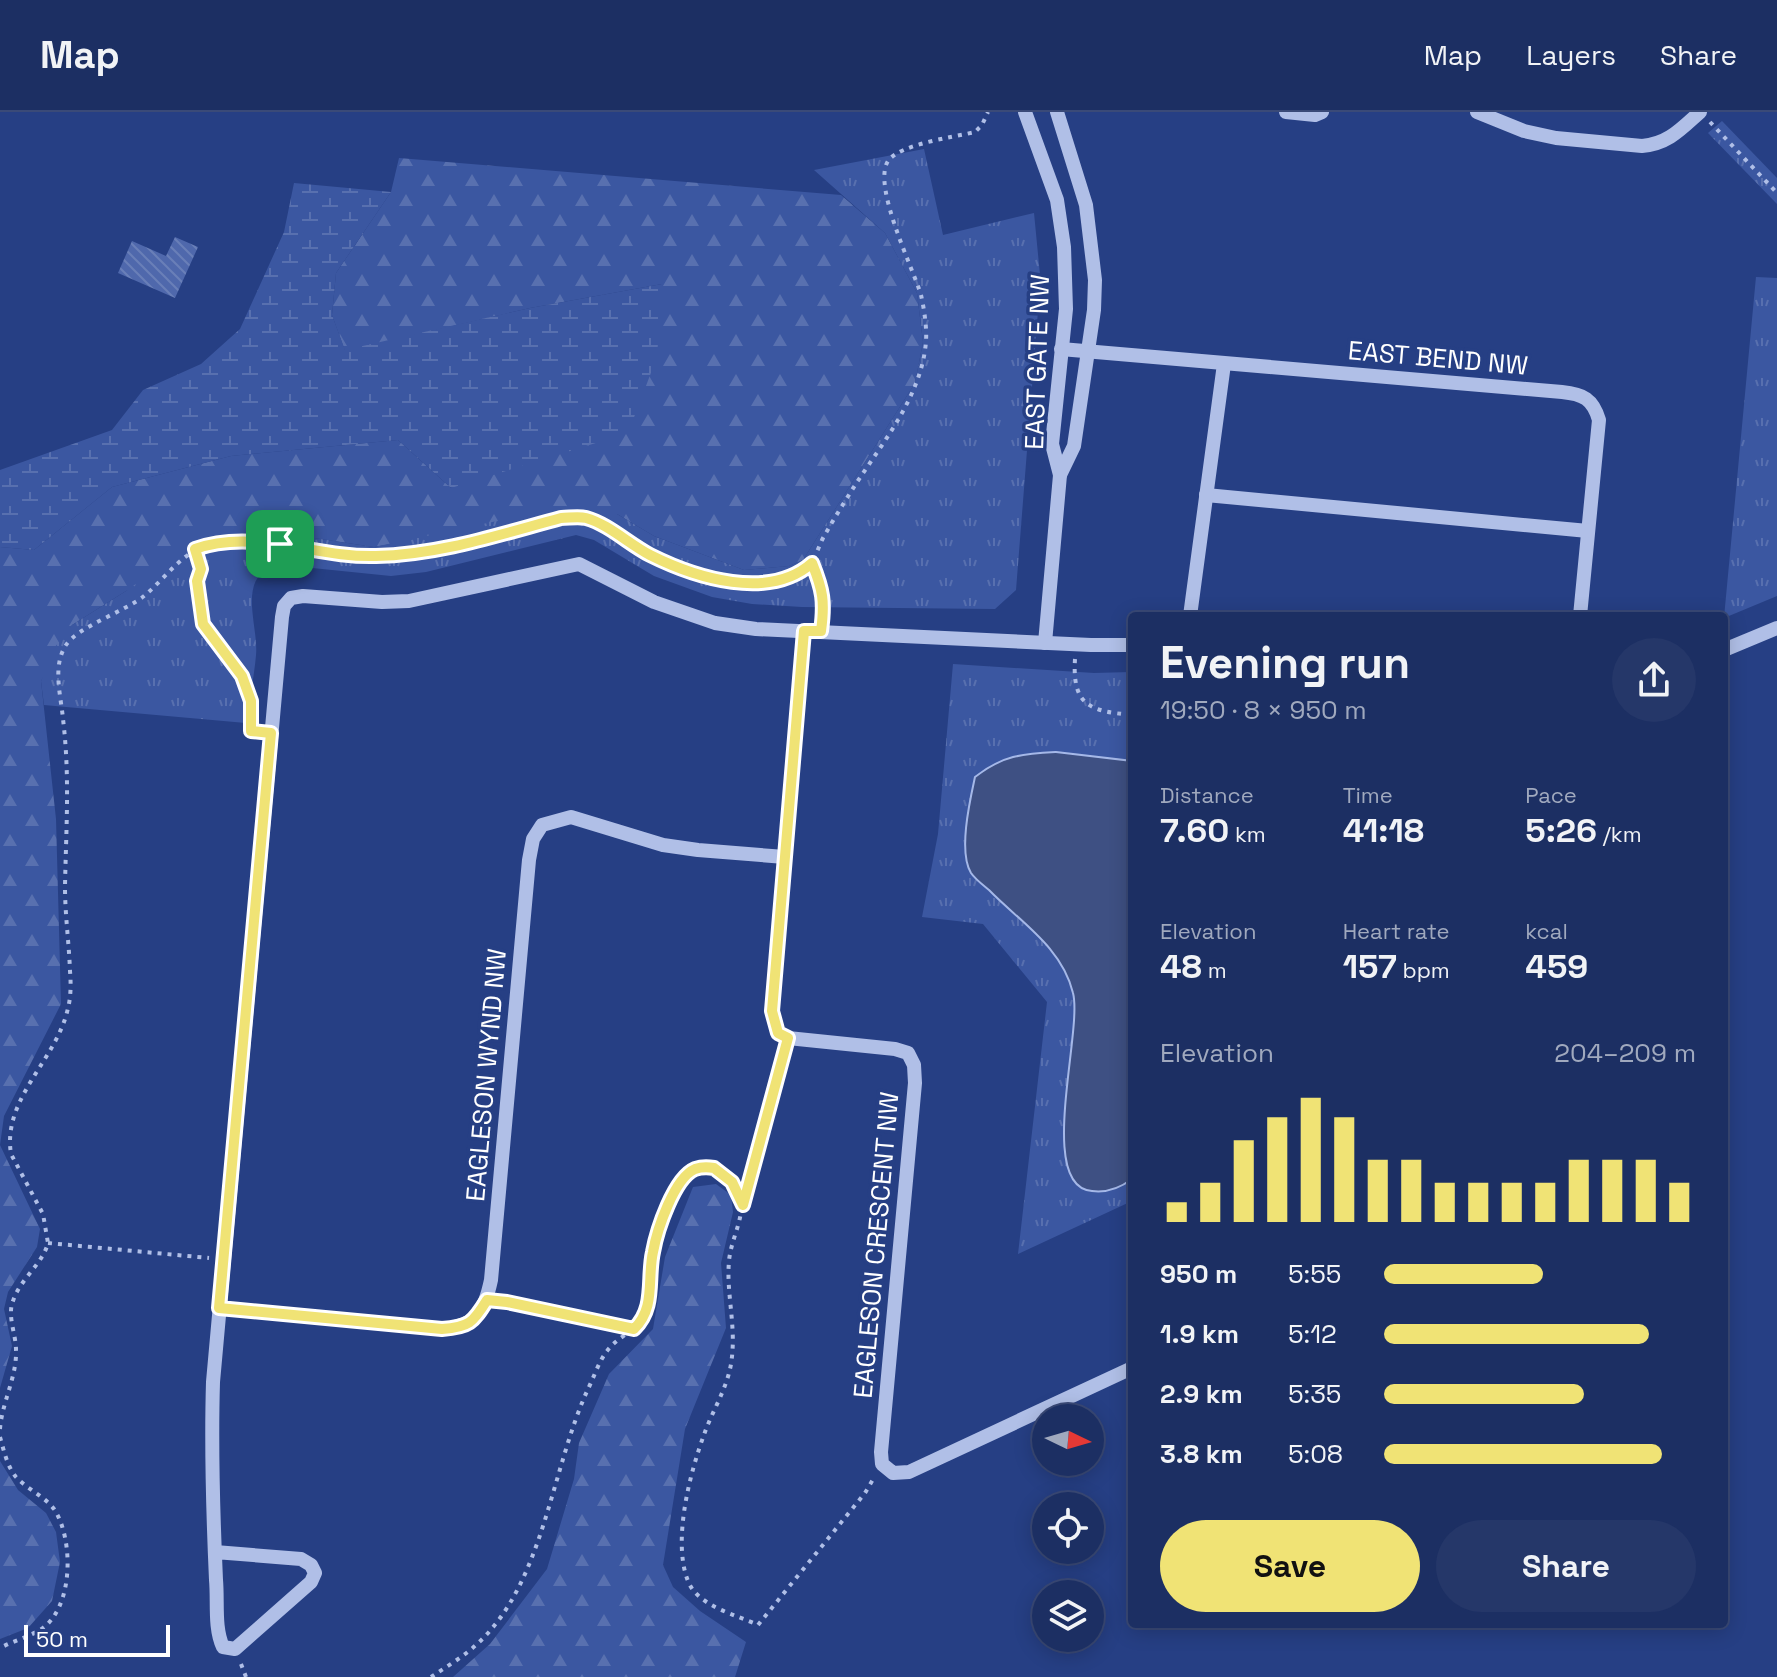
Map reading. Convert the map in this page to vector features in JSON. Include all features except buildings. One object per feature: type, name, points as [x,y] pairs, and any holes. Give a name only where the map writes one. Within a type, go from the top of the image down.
[{"type":"street","name":"EAST GATE NW","points":[[1025,112],[1057,200],[1064,247],[1066,309],[1052,444],[1060,475],[1045,643]]},
{"type":"street","name":"EAST GATE NW","points":[[1057,112],[1086,205],[1093,244],[1095,295],[1074,446],[1060,475]]},
{"type":"street","points":[[1286,112],[1315,115],[1322,112]]},
{"type":"street","points":[[1477,112],[1524,131],[1556,138],[1642,146],[1672,138],[1700,112]]},
{"type":"street","name":"EAST BEND NW","points":[[1061,349],[1577,393],[1589,399],[1599,420],[1580,612]]},
{"type":"street","points":[[1191,612],[1224,364]]},
{"type":"street","points":[[1206,495],[1588,531]]},
{"type":"street","points":[[215,1552],[301,1559],[311,1565],[315,1573],[311,1582],[235,1649],[223,1647],[218,1637],[211,1445],[219,1308],[282,617],[284,606],[291,598],[409,601],[579,564],[683,614],[742,627],[1076,645],[1128,645]]},
{"type":"street","points":[[1728,648],[1777,628]]},
{"type":"street","points":[[788,1038],[778,1033],[772,1011],[804,631]]},
{"type":"street","name":"EAGLESON WYND NW","points":[[487,1300],[529,860],[533,839],[542,825],[571,817],[663,845],[785,857]]},
{"type":"street","name":"EAGLESON CRESCENT NW","points":[[788,1038],[895,1049],[908,1053],[914,1065],[915,1083],[882,1464]]},
{"type":"street","points":[[219,1308],[442,1329],[462,1327],[476,1318],[487,1300]]},
{"type":"street","points":[[882,1464],[893,1473],[909,1472],[1128,1370]]},
{"type":"path","points":[[0,1429],[1,1409],[16,1362],[11,1315],[13,1301],[48,1243],[43,1214],[11,1154],[9,1143],[13,1115],[53,1044],[68,1010],[71,979],[65,891],[69,767],[59,683],[59,662],[65,646],[76,636],[134,604],[195,549],[215,542],[254,542],[321,553],[376,556],[464,545],[561,518],[585,518],[650,555],[694,574],[731,581],[778,582],[801,573],[812,563],[840,508],[918,385],[926,339],[921,296],[899,241],[884,170],[890,157],[905,149],[975,132],[988,112]]},
{"type":"path","points":[[1700,112],[1777,193]]},
{"type":"path","points":[[195,549],[201,569],[197,581],[203,624],[242,676],[251,701],[251,731],[271,733]]},
{"type":"path","points":[[812,563],[822,586],[825,604],[821,631]]},
{"type":"path","points":[[1076,645],[1074,673],[1079,696],[1094,709],[1128,714]]},
{"type":"path","points":[[788,1038],[728,1263],[733,1320],[730,1368],[693,1468],[685,1508],[682,1546],[688,1582],[702,1599],[758,1625],[865,1493],[882,1464]]},
{"type":"path","points":[[431,1677],[477,1645],[512,1599],[535,1550],[559,1464],[586,1393],[607,1351],[634,1329],[646,1313],[652,1253],[673,1194],[693,1169],[714,1168],[732,1182],[743,1205]]},
{"type":"path","points":[[48,1243],[223,1259]]},
{"type":"path","points":[[487,1300],[634,1329]]},
{"type":"path","points":[[0,1437],[6,1459],[17,1477],[53,1507],[64,1527],[69,1564],[65,1588],[54,1615],[42,1629],[0,1648]]},
{"type":"green space","points":[[1722,121],[1777,178],[1777,204],[1708,133]]},
{"type":"green space","points":[[924,149],[943,235],[1034,213],[1039,298],[1016,590],[995,609],[802,607],[752,604],[712,597],[654,576],[594,540],[576,535],[426,572],[391,576],[283,565],[268,569],[258,577],[253,588],[256,655],[246,723],[44,705],[41,681],[55,647],[72,625],[207,533],[274,532],[374,547],[582,503],[617,514],[654,536],[744,570],[789,566],[803,560],[915,383],[923,342],[917,293],[885,233],[814,170]]},
{"type":"green space","points":[[399,158],[841,195],[885,233],[917,293],[923,342],[915,383],[803,560],[789,566],[744,570],[654,536],[617,514],[514,522],[374,547],[274,532],[126,591],[72,625],[41,681],[56,819],[61,1004],[4,1116],[0,1145],[0,547],[34,550],[112,487],[231,456],[398,440],[451,488],[662,284],[530,308],[345,351],[332,315],[336,273],[391,192]]},
{"type":"green space","points":[[294,183],[391,192],[336,273],[332,315],[345,350],[530,308],[662,284],[657,357],[628,433],[451,488],[398,440],[231,456],[112,487],[34,550],[0,547],[0,470],[112,430],[143,390],[201,364],[240,329],[284,232]]},
{"type":"green space","points":[[1756,277],[1777,278],[1777,596],[1728,616],[1728,612],[1725,612]]},
{"type":"green space","points":[[953,664],[1094,673],[1128,672],[1128,1203],[1018,1254],[1047,1002],[983,924],[922,917],[938,834]]},
{"type":"green space","points":[[0,1145],[40,1229],[37,1247],[8,1292],[4,1309],[12,1346],[0,1388]]},
{"type":"green space","points":[[716,1184],[731,1195],[733,1212],[721,1263],[726,1328],[685,1429],[663,1565],[673,1587],[700,1611],[746,1642],[735,1677],[453,1677],[490,1644],[547,1569],[574,1479],[579,1443],[609,1374],[653,1329],[665,1257],[693,1187]]},
{"type":"green space","points":[[0,1461],[18,1490],[46,1513],[56,1532],[60,1562],[52,1601],[28,1628],[0,1639]]},
{"type":"shaded area","points":[[1056,752],[1128,761],[1128,1181],[1103,1191],[1092,1191],[1076,1183],[1067,1164],[1065,1105],[1074,1012],[1073,993],[1067,977],[1038,936],[973,875],[965,852],[966,826],[975,777],[995,764],[1033,754]]},
{"type":"route","points":[[561,518],[585,518],[650,555],[694,574],[731,581],[778,582],[801,573],[812,563],[822,586],[825,604],[821,631],[804,631],[772,1011],[778,1033],[788,1038],[743,1205],[732,1182],[714,1168],[693,1169],[683,1180],[673,1194],[652,1253],[649,1301],[642,1322],[634,1329],[487,1300],[476,1318],[462,1327],[442,1329],[219,1308],[271,733],[251,731],[251,701],[242,676],[203,624],[197,581],[201,569],[195,549],[215,542],[280,544],[321,553],[376,556],[464,545],[561,518]]}]
